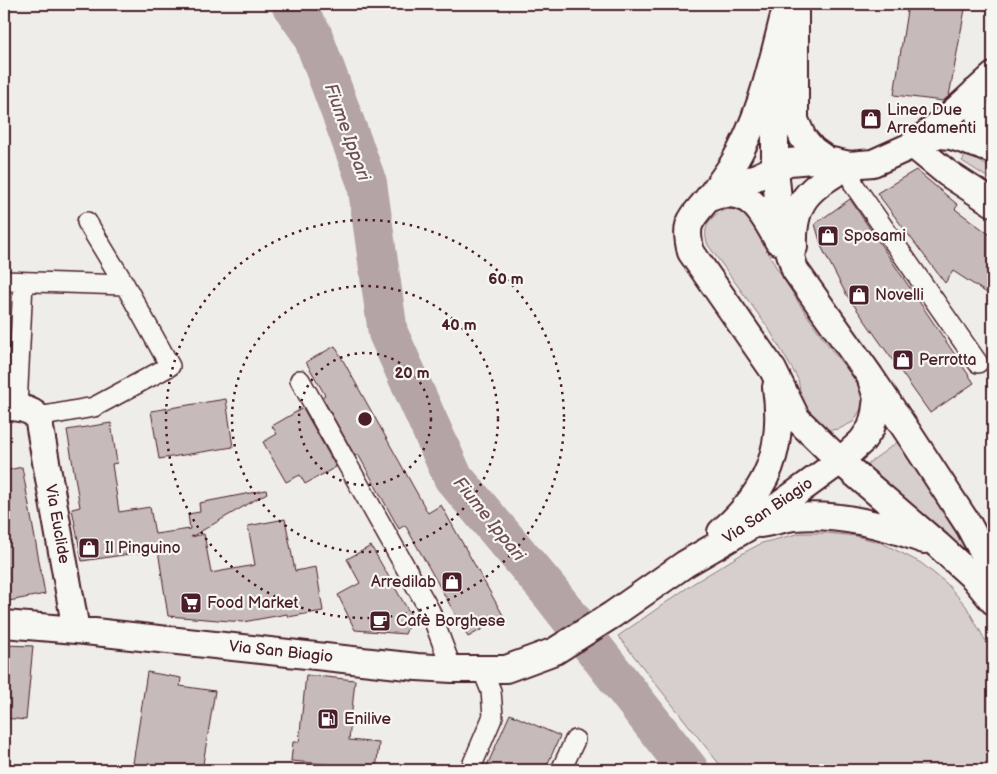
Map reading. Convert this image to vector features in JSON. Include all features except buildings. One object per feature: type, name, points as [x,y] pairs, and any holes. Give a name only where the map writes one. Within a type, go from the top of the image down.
[{"type":"main road","points":[[787,4],[754,118],[733,164],[709,199],[692,217],[688,228],[691,252],[773,370],[797,419],[840,461],[974,578],[993,601]]},
{"type":"main road","points":[[791,4],[775,121],[775,168],[780,220],[795,270]]},
{"type":"main road","points":[[794,4],[795,120],[803,138],[813,150],[838,163]]},
{"type":"main road","points":[[709,199],[789,162],[812,160],[873,164],[920,140],[984,84]]},
{"type":"main road","points":[[984,84],[977,113],[986,134],[993,144]]},
{"type":"main road","points":[[920,140],[951,136],[993,150]]},
{"type":"main road","points":[[920,140],[947,173],[993,203]]},
{"type":"main road","points":[[795,270],[794,234],[797,213],[806,196],[838,163]]},
{"type":"main road","points":[[709,199],[729,194],[752,202],[762,213],[795,270],[870,376],[969,526],[993,571]]},
{"type":"main road","points":[[685,564],[736,519],[765,479],[775,456],[779,431],[779,406],[773,370]]},
{"type":"main road","name":"Via San Biagio","points":[[4,624],[417,667],[506,669],[555,651],[612,615],[685,564],[752,526],[840,461],[862,441],[871,428],[877,398],[870,376]]},
{"type":"main road","name":"Via Euclide","points":[[20,410],[76,630]]},
{"type":"main road","points":[[752,526],[793,518],[820,516],[840,518],[904,532],[938,545]]},
{"type":"street","points":[[838,163],[978,363]]},
{"type":"street","points":[[20,410],[94,407],[170,366],[125,284],[87,222]]},
{"type":"street","points":[[4,282],[125,284]]},
{"type":"street","name":"Via Euclide","points":[[20,410],[23,282]]},
{"type":"street","points":[[300,380],[430,611],[452,669]]},
{"type":"street","points":[[470,770],[493,716],[491,690],[482,669]]},
{"type":"street","points":[[561,770],[575,740]]},
{"type":"shaded area","points":[[967,153],[993,170],[993,181],[962,161]]},
{"type":"shaded area","points":[[728,209],[736,209],[749,217],[775,265],[800,305],[857,382],[863,399],[862,407],[853,422],[839,429],[821,428],[803,407],[798,379],[769,329],[708,245],[706,233],[709,222],[716,214]]},
{"type":"shaded area","points":[[899,441],[964,541],[964,549],[863,467]]},
{"type":"shaded area","points":[[801,533],[856,536],[882,543],[921,563],[946,583],[966,606],[993,654],[993,770],[724,770],[618,636],[694,583],[745,552],[762,543]]},
{"type":"waterway","name":"Fiume Ippari","points":[[291,4],[312,34],[367,183],[388,333],[453,477],[550,592],[689,770]]},
{"type":"place","name":"Linea Due Arredamenti","points":[[871,119]]},
{"type":"place","name":"Sposami","points":[[828,236]]},
{"type":"place","name":"Novelli","points":[[859,295]]},
{"type":"place","name":"Perrotta","points":[[903,360]]},
{"type":"place","name":"Il Pinguino","points":[[89,548]]},
{"type":"place","name":"Arredilab","points":[[452,582]]},
{"type":"place","name":"Food Market","points":[[191,603]]},
{"type":"place","name":"Cafè Borghese","points":[[380,621]]},
{"type":"place","name":"Enilive","points":[[328,719]]}]
